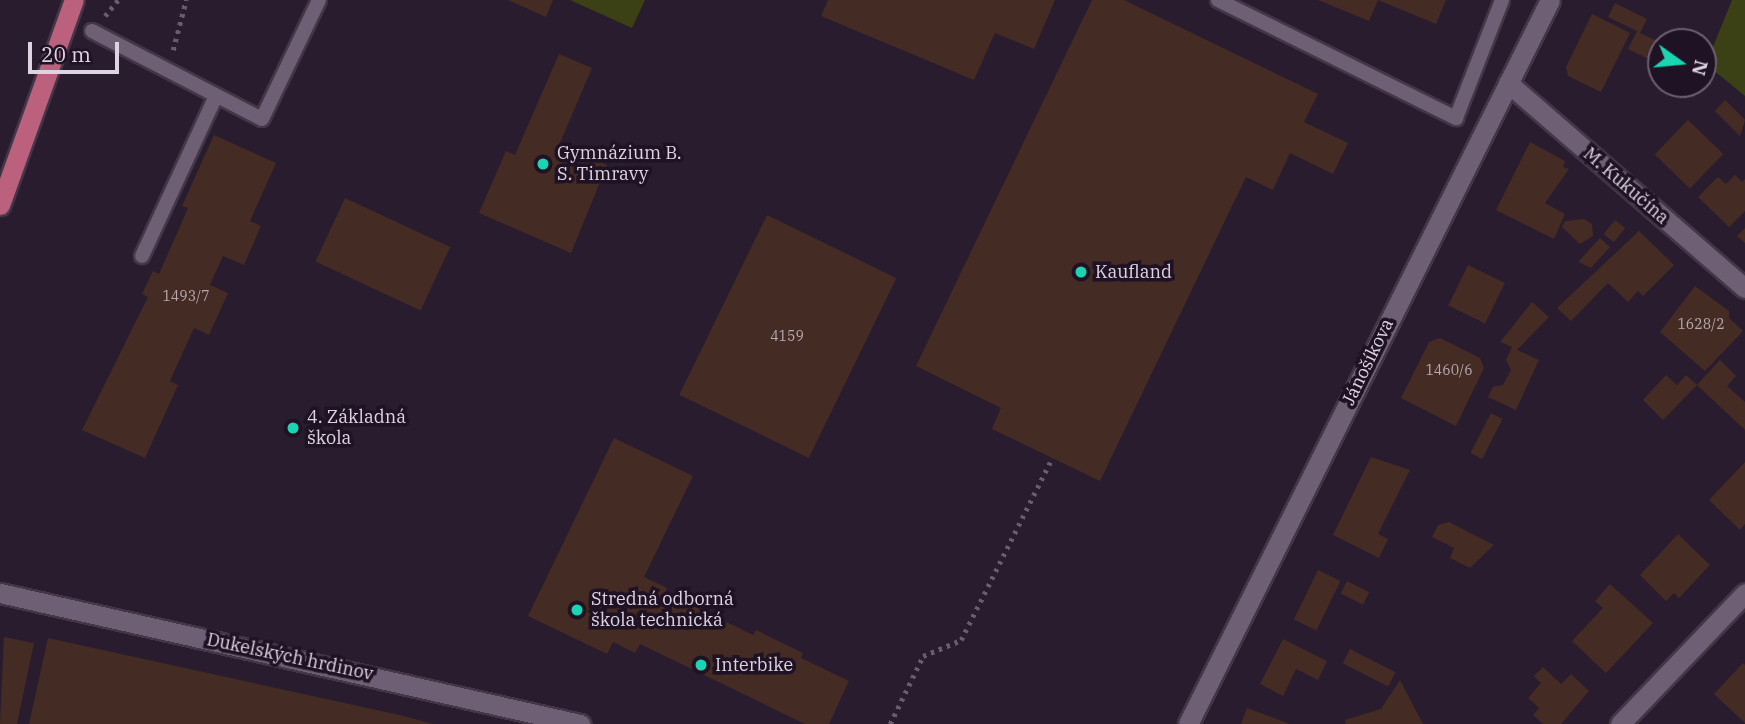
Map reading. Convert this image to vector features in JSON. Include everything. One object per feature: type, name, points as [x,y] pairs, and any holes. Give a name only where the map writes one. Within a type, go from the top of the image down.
[{"type":"main road","points":[[0,205],[74,0]]},
{"type":"street","name":"Jánošíkova","points":[[1188,724],[1550,0]]},
{"type":"street","name":"M. Kukučína","points":[[1508,83],[1745,288]]},
{"type":"street","name":"Dukelských hrdinov","points":[[0,593],[580,724]]},
{"type":"street","points":[[1620,724],[1745,593]]},
{"type":"lane","points":[[92,31],[262,119],[318,0]]},
{"type":"lane","points":[[1218,0],[1456,118],[1502,0]]},
{"type":"lane","points":[[142,256],[216,96]]},
{"type":"path","points":[[168,72],[186,0]]},
{"type":"path","points":[[890,724],[923,656],[961,640],[1052,458]]},
{"type":"green space","points":[[570,0],[645,0],[632,28]]},
{"type":"green space","points":[[1732,0],[1745,0],[1745,96],[1717,73],[1717,37]]},
{"type":"building","points":[[508,0],[553,0],[546,17]]},
{"type":"building","points":[[828,0],[1055,0],[1034,49],[995,33],[974,80],[821,16]]},
{"type":"building","name":"Kaufland","points":[[1092,0],[1124,0],[1318,94],[1304,122],[1348,143],[1333,174],[1290,153],[1273,190],[1246,177],[1100,481],[992,429],[1001,408],[916,366]]},
{"type":"building","points":[[1318,0],[1378,0],[1369,21]]},
{"type":"building","points":[[1378,0],[1446,0],[1436,24]]},
{"type":"building","points":[[1615,3],[1647,19],[1640,33],[1647,36],[1647,58],[1628,49],[1637,31],[1608,17]]},
{"type":"building","points":[[1592,14],[1630,33],[1601,92],[1568,76],[1566,67]]},
{"type":"building","points":[[559,54],[592,68],[559,145],[607,165],[571,253],[479,213],[506,151],[515,155]]},
{"type":"building","points":[[1725,100],[1745,120],[1740,136],[1715,111]]},
{"type":"building","points":[[1688,120],[1723,154],[1690,189],[1655,155]]},
{"type":"building","points":[[214,135],[276,163],[250,221],[261,226],[244,265],[223,256],[210,285],[228,293],[209,335],[194,328],[170,381],[178,385],[145,458],[82,430],[148,297],[142,294],[153,271],[159,274],[188,208],[182,206]]},
{"type":"building","points":[[1530,142],[1565,161],[1563,167],[1569,169],[1545,203],[1565,214],[1554,239],[1496,210]]},
{"type":"building","points":[[1735,175],[1742,182],[1745,179],[1745,211],[1729,227],[1698,197],[1718,177],[1726,184]]},
{"type":"building","points":[[345,198],[450,247],[421,310],[315,261]]},
{"type":"building","points":[[767,215],[896,278],[809,458],[679,395]]},
{"type":"building","points":[[1584,219],[1592,224],[1593,236],[1580,244],[1562,227],[1565,221]]},
{"type":"building","points":[[1615,220],[1625,228],[1614,242],[1604,234]]},
{"type":"building","points":[[1745,228],[1745,243],[1737,236]]},
{"type":"building","points":[[1639,231],[1674,265],[1643,296],[1638,291],[1628,302],[1608,283],[1571,321],[1557,308]]},
{"type":"building","points":[[1600,238],[1610,247],[1591,268],[1578,262]]},
{"type":"building","points":[[1468,265],[1505,283],[1485,323],[1448,305]]},
{"type":"building","points":[[1695,286],[1729,311],[1729,318],[1743,331],[1705,371],[1660,332]]},
{"type":"building","points":[[1532,302],[1549,317],[1517,350],[1539,360],[1516,410],[1488,397],[1493,387],[1503,385],[1511,370],[1506,360],[1512,347],[1500,342]]},
{"type":"building","points":[[1440,338],[1480,358],[1484,368],[1456,426],[1401,398],[1429,342]]},
{"type":"building","points":[[1720,360],[1736,376],[1727,386],[1745,402],[1745,430],[1697,385]]},
{"type":"building","points":[[1666,375],[1677,385],[1686,375],[1697,385],[1663,420],[1643,400]]},
{"type":"building","points":[[1491,413],[1503,419],[1482,459],[1471,453]]},
{"type":"building","points":[[614,438],[693,476],[644,577],[667,588],[665,592],[753,635],[756,630],[803,653],[801,658],[849,681],[829,724],[805,724],[640,644],[635,653],[613,642],[607,654],[528,616]]},
{"type":"building","points":[[1371,457],[1410,470],[1378,534],[1388,539],[1379,558],[1333,535]]},
{"type":"building","points":[[1745,462],[1745,524],[1740,530],[1709,500]]},
{"type":"building","points":[[1449,522],[1494,545],[1470,568],[1450,558],[1454,548],[1432,537],[1438,525]]},
{"type":"building","points":[[1678,534],[1710,565],[1679,598],[1674,593],[1666,601],[1640,575]]},
{"type":"building","points":[[1318,570],[1340,581],[1316,630],[1294,619]]},
{"type":"building","points":[[1347,581],[1369,592],[1363,605],[1341,593]]},
{"type":"building","points":[[1610,584],[1653,623],[1606,673],[1572,641],[1603,608],[1595,601]]},
{"type":"building","points":[[4,637],[34,643],[17,724],[0,724]]},
{"type":"building","points":[[48,638],[404,716],[433,724],[29,724]]},
{"type":"building","points":[[1283,639],[1327,661],[1318,680],[1296,669],[1283,696],[1260,684]]},
{"type":"building","points":[[1350,649],[1395,672],[1388,686],[1343,663]]},
{"type":"building","points":[[1743,663],[1745,665],[1745,723],[1714,694]]},
{"type":"building","points":[[1543,667],[1561,684],[1571,674],[1589,691],[1561,724],[1543,724],[1533,715],[1539,708],[1528,698],[1541,683],[1534,676]]},
{"type":"building","points":[[1400,680],[1423,724],[1346,724],[1345,720],[1381,709]]},
{"type":"building","points":[[1247,708],[1290,724],[1241,724]]},
{"type":"place","name":"Gymnázium B. S. Timravy","points":[[543,164]]},
{"type":"place","name":"Kaufland","points":[[1081,272]]},
{"type":"place","name":"4. Základná škola","points":[[293,428]]},
{"type":"place","name":"Stredná odborná škola technická","points":[[577,610]]},
{"type":"place","name":"Interbike","points":[[701,665]]}]
